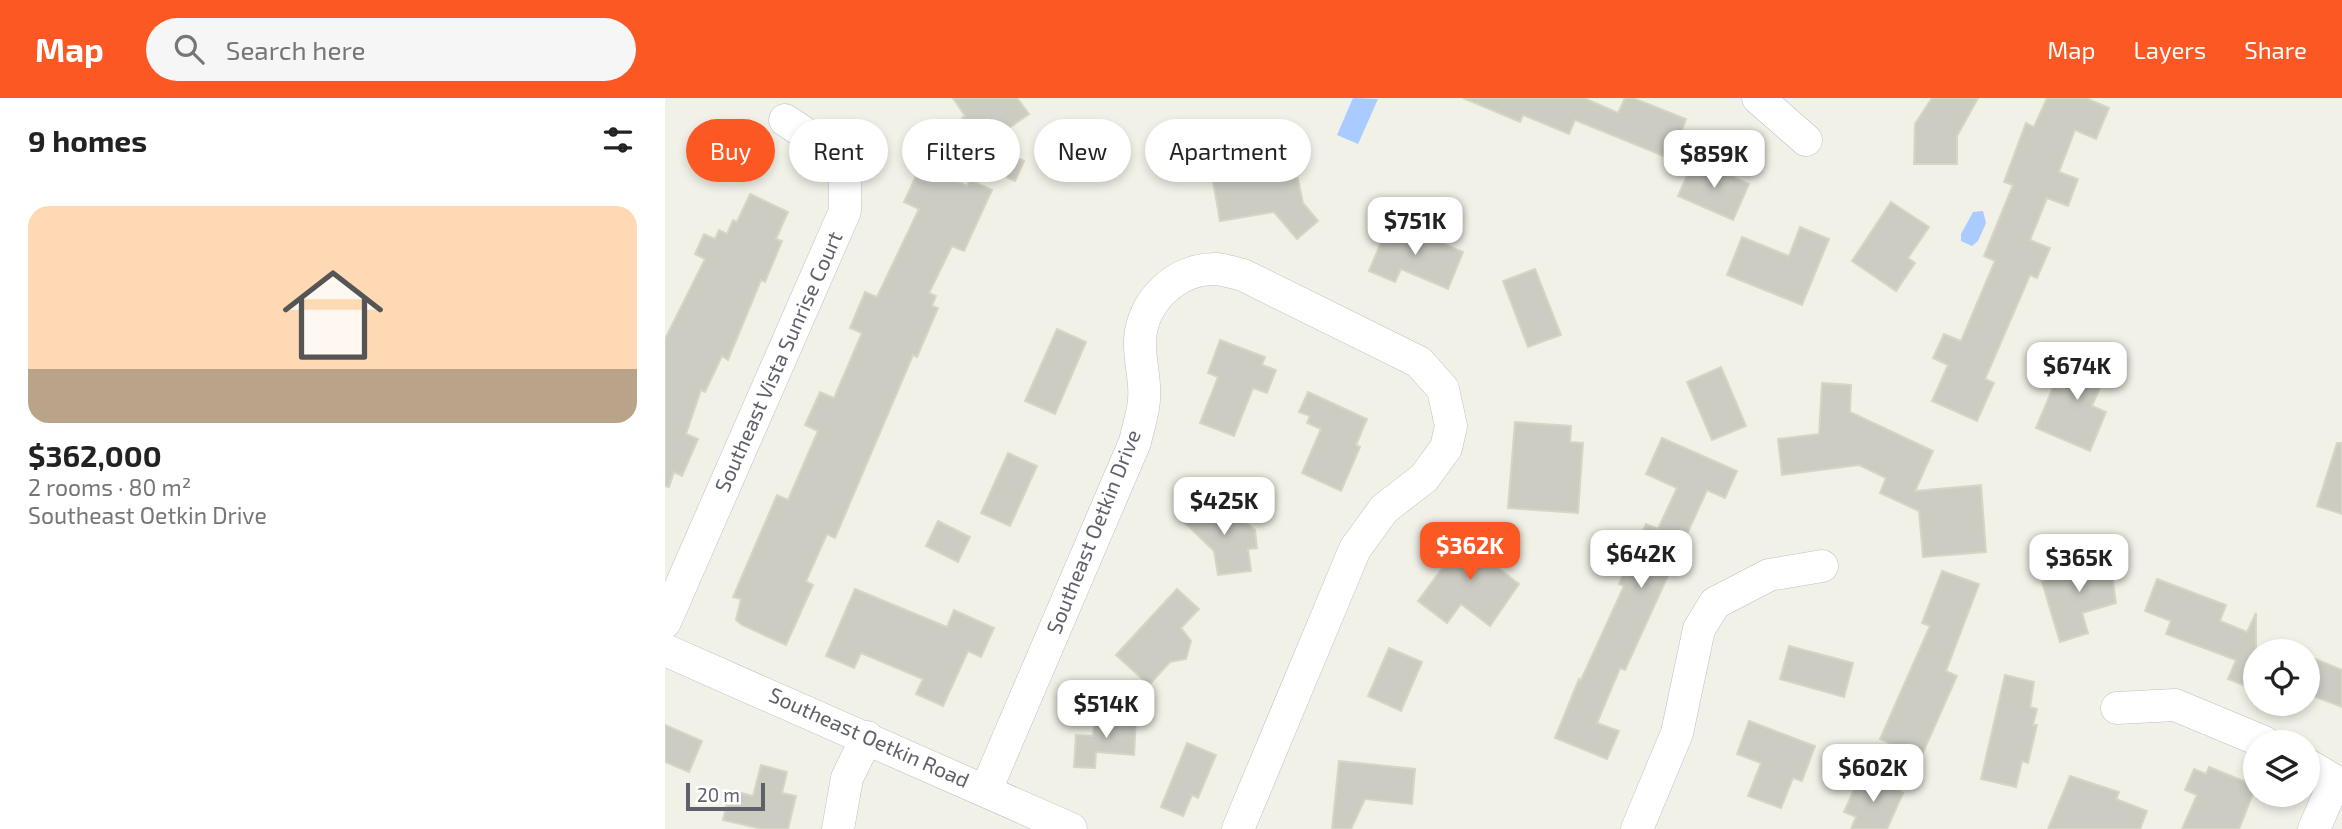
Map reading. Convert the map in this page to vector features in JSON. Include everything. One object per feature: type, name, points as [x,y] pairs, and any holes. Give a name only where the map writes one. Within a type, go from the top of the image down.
[{"type":"street","points":[[1758,98],[1806,140]]},
{"type":"street","name":"Southeast Vista Sunrise Court","points":[[665,622],[845,211],[845,175],[825,147],[785,120]]},
{"type":"street","name":"Southeast Oetkin Drive","points":[[986,790],[1135,442],[1144,401],[1145,372],[1140,340],[1148,310],[1165,288],[1181,278],[1217,269],[1243,275],[1419,362],[1443,389],[1451,426],[1446,448],[1424,478],[1384,509],[1355,549],[1238,829]]},
{"type":"street","points":[[1637,829],[1677,733],[1699,629],[1715,603],[1769,575],[1822,566]]},
{"type":"street","name":"Southeast Oetkin Road","points":[[665,650],[1071,829]]},
{"type":"street","points":[[2117,708],[2175,705],[2243,733]]},
{"type":"street","points":[[838,829],[847,778],[867,737]]},
{"type":"street","points":[[2314,829],[2335,781],[2320,772]]},
{"type":"water","points":[[1353,98],[1378,99],[1358,144],[1337,135]]},
{"type":"water","points":[[1983,211],[1986,223],[1978,241],[1972,246],[1961,241],[1961,234],[1973,212]]},
{"type":"building","points":[[953,98],[1017,98],[1029,114],[1020,120],[963,119],[965,116]]},
{"type":"building","points":[[1463,98],[1584,98],[1618,113],[1625,98],[1633,98],[1686,119],[1671,159],[1575,120],[1569,134],[1523,115],[1520,122]]},
{"type":"building","points":[[1932,98],[1978,98],[1957,136],[1957,164],[1914,164],[1915,124]]},
{"type":"building","points":[[2047,98],[2086,98],[2109,108],[2096,139],[2075,130],[2059,172],[2078,179],[2068,206],[2047,198],[2030,240],[2050,248],[2037,278],[2030,275],[1985,379],[1994,383],[1977,421],[1932,401],[1948,365],[1933,358],[1944,334],[1961,341],[1995,261],[1984,256],[2013,185],[2004,182],[2026,123],[2034,127]]},
{"type":"building","points":[[1694,160],[1749,184],[1733,220],[1678,196]]},
{"type":"building","points":[[913,182],[958,182],[967,186],[969,182],[974,182],[992,190],[964,251],[952,246],[929,293],[936,296],[932,306],[938,308],[917,357],[913,355],[835,538],[827,534],[806,581],[813,585],[786,645],[736,620],[741,599],[733,597],[777,495],[788,500],[818,431],[805,425],[820,392],[834,398],[862,333],[850,328],[865,292],[877,297],[919,209],[904,202]]},
{"type":"building","points":[[1213,182],[1299,182],[1303,203],[1318,221],[1297,239],[1274,212],[1220,221]]},
{"type":"building","points":[[750,194],[788,212],[776,239],[782,241],[765,282],[761,280],[728,360],[722,356],[705,392],[701,390],[686,434],[698,439],[682,476],[674,472],[669,487],[665,486],[665,339],[705,259],[695,254],[704,234],[715,239],[719,230],[727,234],[733,220],[737,222]]},
{"type":"building","points":[[1891,202],[1929,227],[1908,258],[1915,263],[1896,291],[1852,261]]},
{"type":"building","points":[[1390,221],[1463,252],[1448,289],[1401,269],[1395,282],[1369,271]]},
{"type":"building","points":[[1800,227],[1829,239],[1802,305],[1727,275],[1742,237],[1789,256]]},
{"type":"building","points":[[1535,269],[1561,335],[1528,347],[1503,281]]},
{"type":"building","points":[[1057,329],[1086,342],[1055,414],[1025,401]]},
{"type":"building","points":[[1220,340],[1265,357],[1262,365],[1276,370],[1267,393],[1253,388],[1234,436],[1200,423],[1218,377],[1208,373]]},
{"type":"building","points":[[2081,346],[2112,359],[2092,406],[2106,412],[2090,451],[2036,428],[2054,385],[2063,389]]},
{"type":"building","points":[[1721,367],[1746,426],[1712,440],[1687,382]]},
{"type":"building","points":[[1822,383],[1851,385],[1850,412],[1933,451],[1915,491],[1981,485],[1986,552],[1923,557],[1919,511],[1880,493],[1886,478],[1859,465],[1782,475],[1778,439],[1819,434]]},
{"type":"building","points":[[1308,392],[1367,419],[1356,445],[1360,447],[1341,491],[1302,473],[1321,429],[1307,423],[1310,416],[1299,412]]},
{"type":"building","points":[[1515,422],[1571,426],[1570,442],[1583,443],[1578,513],[1508,508]]},
{"type":"building","points":[[1662,438],[1737,471],[1725,498],[1707,490],[1625,670],[1620,668],[1597,723],[1619,731],[1607,759],[1555,738],[1579,679],[1581,680],[1624,586],[1619,584],[1646,524],[1658,529],[1677,488],[1646,474]]},
{"type":"building","points":[[2337,443],[2342,443],[2342,514],[2317,506]]},
{"type":"building","points":[[1008,453],[1037,466],[1010,526],[981,513]]},
{"type":"building","points":[[1206,499],[1215,507],[1220,502],[1255,530],[1257,548],[1248,549],[1251,571],[1218,575],[1214,551],[1184,522]]},
{"type":"building","points":[[938,521],[970,537],[958,562],[926,546]]},
{"type":"building","points":[[1472,528],[1500,549],[1490,562],[1519,584],[1490,626],[1461,604],[1447,623],[1418,601]]},
{"type":"building","points":[[2109,552],[2116,603],[2082,613],[2088,633],[2060,642],[2042,582],[2059,577],[2056,568]]},
{"type":"building","points":[[1942,571],[1979,584],[1946,671],[1957,676],[1921,757],[1880,739],[1930,626],[1922,623]]},
{"type":"building","points":[[2157,579],[2226,605],[2220,621],[2247,632],[2256,613],[2256,639],[2243,639],[2243,685],[2228,679],[2236,660],[2166,634],[2171,621],[2145,611]]},
{"type":"building","points":[[855,589],[947,627],[954,610],[994,628],[981,657],[968,651],[943,706],[916,694],[923,679],[861,653],[854,668],[826,656]]},
{"type":"building","points":[[1177,589],[1199,609],[1181,628],[1191,641],[1186,659],[1170,662],[1149,685],[1116,655]]},
{"type":"building","points":[[1789,646],[1853,663],[1844,697],[1780,679]]},
{"type":"building","points":[[1389,648],[1422,662],[1401,711],[1368,696]]},
{"type":"building","points":[[2320,661],[2342,670],[2342,707],[2320,699]]},
{"type":"building","points":[[2005,675],[2034,682],[2030,707],[2037,709],[2033,725],[2037,725],[2028,763],[2022,761],[2016,787],[1981,779]]},
{"type":"building","points":[[1095,716],[1136,719],[1134,755],[1096,752],[1095,768],[1074,767],[1076,735],[1093,736]]},
{"type":"building","points":[[1749,721],[1815,746],[1802,781],[1793,778],[1781,808],[1748,796],[1761,763],[1737,754]]},
{"type":"building","points":[[665,725],[702,741],[689,772],[665,762]]},
{"type":"building","points":[[1187,743],[1216,755],[1198,798],[1192,795],[1183,816],[1161,807]]},
{"type":"building","points":[[1339,761],[1415,769],[1412,804],[1365,799],[1351,829],[1332,829]]},
{"type":"building","points":[[761,765],[787,772],[782,793],[796,796],[788,829],[762,829],[723,820],[730,790],[753,796]]},
{"type":"building","points":[[2209,767],[2243,781],[2243,807],[2248,807],[2239,829],[2182,829],[2197,795],[2185,790],[2194,769],[2206,774]]},
{"type":"building","points":[[1861,774],[1903,793],[1887,829],[1851,829],[1856,817],[1844,812]]},
{"type":"building","points":[[2070,776],[2119,792],[2116,799],[2147,811],[2140,829],[2048,829]]}]
